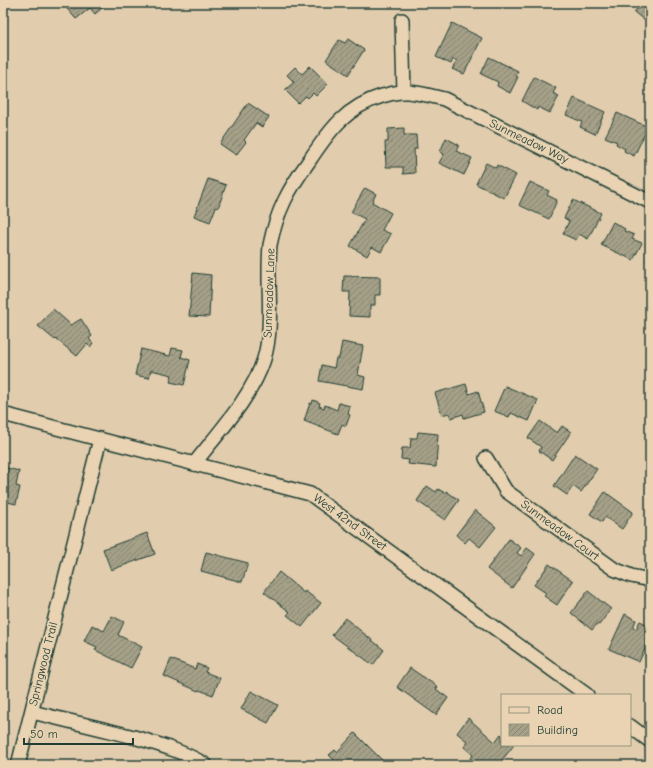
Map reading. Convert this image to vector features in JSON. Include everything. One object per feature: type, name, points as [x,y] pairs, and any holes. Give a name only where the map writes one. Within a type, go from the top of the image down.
[{"type":"street","points":[[402,20],[404,92]]},
{"type":"street","name":"Sunmeadow Way","points":[[404,92],[419,93],[444,99],[650,202]]},
{"type":"street","name":"Sunmeadow Lane","points":[[194,464],[249,391],[262,365],[266,352],[270,324],[270,245],[277,219],[286,195],[325,138],[343,117],[360,105],[372,99],[404,92]]},
{"type":"street","name":"West 42nd Street","points":[[3,414],[310,494],[587,694]]},
{"type":"street","name":"Springwood Trail","points":[[100,439],[32,712],[161,745],[187,755],[206,765]]},
{"type":"street","name":"Sunmeadow Court","points":[[486,458],[506,491],[614,569],[631,576],[650,580]]},
{"type":"street","points":[[18,765],[32,712]]},
{"type":"street","points":[[631,727],[650,740]]},
{"type":"building","points":[[62,3],[108,3],[95,14],[90,8],[76,19]]},
{"type":"building","points":[[346,3],[358,3],[357,7]]},
{"type":"building","points":[[634,3],[650,3],[650,25],[634,12],[637,9],[633,5]]},
{"type":"building","points":[[452,23],[482,38],[464,74],[452,69],[457,61],[453,59],[451,64],[436,57]]},
{"type":"building","points":[[348,39],[364,50],[348,75],[326,60],[339,40],[345,43]]},
{"type":"building","points":[[489,57],[518,71],[516,76],[518,77],[510,93],[497,86],[498,82],[481,74]]},
{"type":"building","points":[[310,66],[328,84],[316,96],[313,93],[308,98],[306,96],[298,103],[285,90],[294,82],[287,75],[295,67],[302,74]]},
{"type":"building","points":[[534,77],[556,88],[553,93],[559,96],[550,113],[538,107],[537,110],[522,101]]},
{"type":"building","points":[[574,98],[605,112],[595,134],[580,127],[582,122],[566,115]]},
{"type":"building","points":[[248,103],[269,117],[262,127],[256,123],[244,140],[246,142],[236,155],[220,144]]},
{"type":"building","points":[[617,113],[648,127],[634,156],[624,151],[625,149],[616,144],[617,142],[605,137]]},
{"type":"building","points":[[404,128],[404,135],[416,135],[417,149],[414,149],[415,173],[403,174],[403,167],[386,167],[385,142],[388,142],[388,129]]},
{"type":"building","points":[[446,138],[459,145],[456,151],[472,158],[464,175],[439,163],[444,154],[440,152]]},
{"type":"building","points":[[486,163],[496,168],[497,165],[516,175],[504,198],[476,184]]},
{"type":"building","points":[[208,179],[226,185],[218,208],[216,207],[210,222],[194,216]]},
{"type":"building","points":[[530,182],[549,191],[547,195],[557,200],[549,219],[519,205]]},
{"type":"building","points":[[365,188],[376,194],[372,202],[391,213],[382,230],[391,234],[381,252],[372,247],[367,256],[350,246],[365,219],[351,212]]},
{"type":"building","points":[[573,200],[601,213],[588,239],[579,234],[576,240],[563,234],[569,221],[564,218]]},
{"type":"building","points":[[613,222],[625,229],[624,231],[634,235],[632,239],[642,243],[633,260],[601,245]]},
{"type":"building","points":[[650,254],[650,263],[646,261]]},
{"type":"building","points":[[193,273],[211,275],[209,317],[189,316]]},
{"type":"building","points":[[344,276],[380,277],[380,295],[375,295],[375,305],[370,305],[370,317],[349,316],[350,292],[343,292]]},
{"type":"building","points":[[53,309],[71,325],[81,319],[92,336],[89,339],[93,343],[90,347],[87,344],[77,356],[38,326]]},
{"type":"building","points":[[342,342],[363,346],[358,375],[365,377],[363,389],[319,381],[322,365],[334,368],[336,358],[339,358]]},
{"type":"building","points":[[172,348],[183,350],[181,357],[190,360],[184,385],[170,382],[172,375],[151,370],[149,378],[135,375],[141,349],[170,356]]},
{"type":"building","points":[[466,384],[469,394],[478,391],[484,412],[464,418],[463,414],[451,418],[449,413],[442,415],[435,393]]},
{"type":"building","points":[[505,386],[538,400],[529,421],[511,413],[509,417],[494,411]]},
{"type":"building","points":[[313,400],[320,403],[319,406],[324,408],[325,405],[337,410],[339,403],[350,406],[348,414],[350,415],[346,426],[342,424],[338,434],[304,421],[310,403],[312,404]]},
{"type":"building","points":[[540,421],[557,433],[562,426],[571,432],[552,460],[539,451],[541,447],[528,438]]},
{"type":"building","points":[[418,432],[438,434],[436,467],[408,464],[409,460],[401,459],[402,448],[410,448],[411,438],[417,438]]},
{"type":"building","points":[[575,454],[597,469],[581,492],[573,486],[567,495],[554,486]]},
{"type":"building","points":[[3,467],[19,471],[16,486],[20,487],[16,504],[3,501]]},
{"type":"building","points":[[427,486],[436,492],[438,489],[445,493],[446,491],[459,500],[445,520],[417,501]]},
{"type":"building","points":[[605,492],[633,512],[622,529],[605,517],[602,522],[590,514]]},
{"type":"building","points":[[475,510],[496,527],[480,547],[469,538],[465,543],[456,535]]},
{"type":"building","points":[[147,533],[155,554],[111,570],[103,549]]},
{"type":"building","points":[[509,539],[521,548],[517,553],[521,556],[527,548],[535,554],[512,588],[487,569]]},
{"type":"building","points":[[206,552],[248,563],[242,582],[201,571]]},
{"type":"building","points":[[549,564],[573,581],[557,605],[544,596],[546,593],[534,585]]},
{"type":"building","points":[[279,572],[304,593],[305,591],[321,603],[302,627],[287,615],[290,612],[264,592]]},
{"type":"building","points":[[588,591],[611,609],[599,625],[597,624],[592,630],[571,613]]},
{"type":"building","points":[[625,614],[636,620],[633,627],[636,629],[640,621],[650,626],[650,637],[639,662],[609,649]]},
{"type":"building","points":[[112,616],[124,622],[118,635],[142,647],[131,668],[95,650],[97,647],[84,641],[92,625],[104,631]]},
{"type":"building","points":[[345,618],[384,650],[373,665],[332,635]]},
{"type":"building","points":[[171,659],[195,669],[197,664],[207,668],[205,672],[220,678],[213,695],[199,690],[198,691],[164,676]]},
{"type":"building","points":[[410,668],[438,687],[436,689],[448,698],[436,715],[397,687]]},
{"type":"building","points":[[251,691],[278,705],[268,723],[241,709]]},
{"type":"building","points":[[468,718],[495,742],[501,734],[501,746],[513,746],[498,765],[488,765],[485,762],[482,765],[475,765],[469,760],[473,755],[464,747],[468,742],[457,733]]},
{"type":"building","points":[[355,733],[386,764],[385,765],[349,765],[346,763],[344,765],[339,765],[329,755],[335,750],[337,752]]}]
